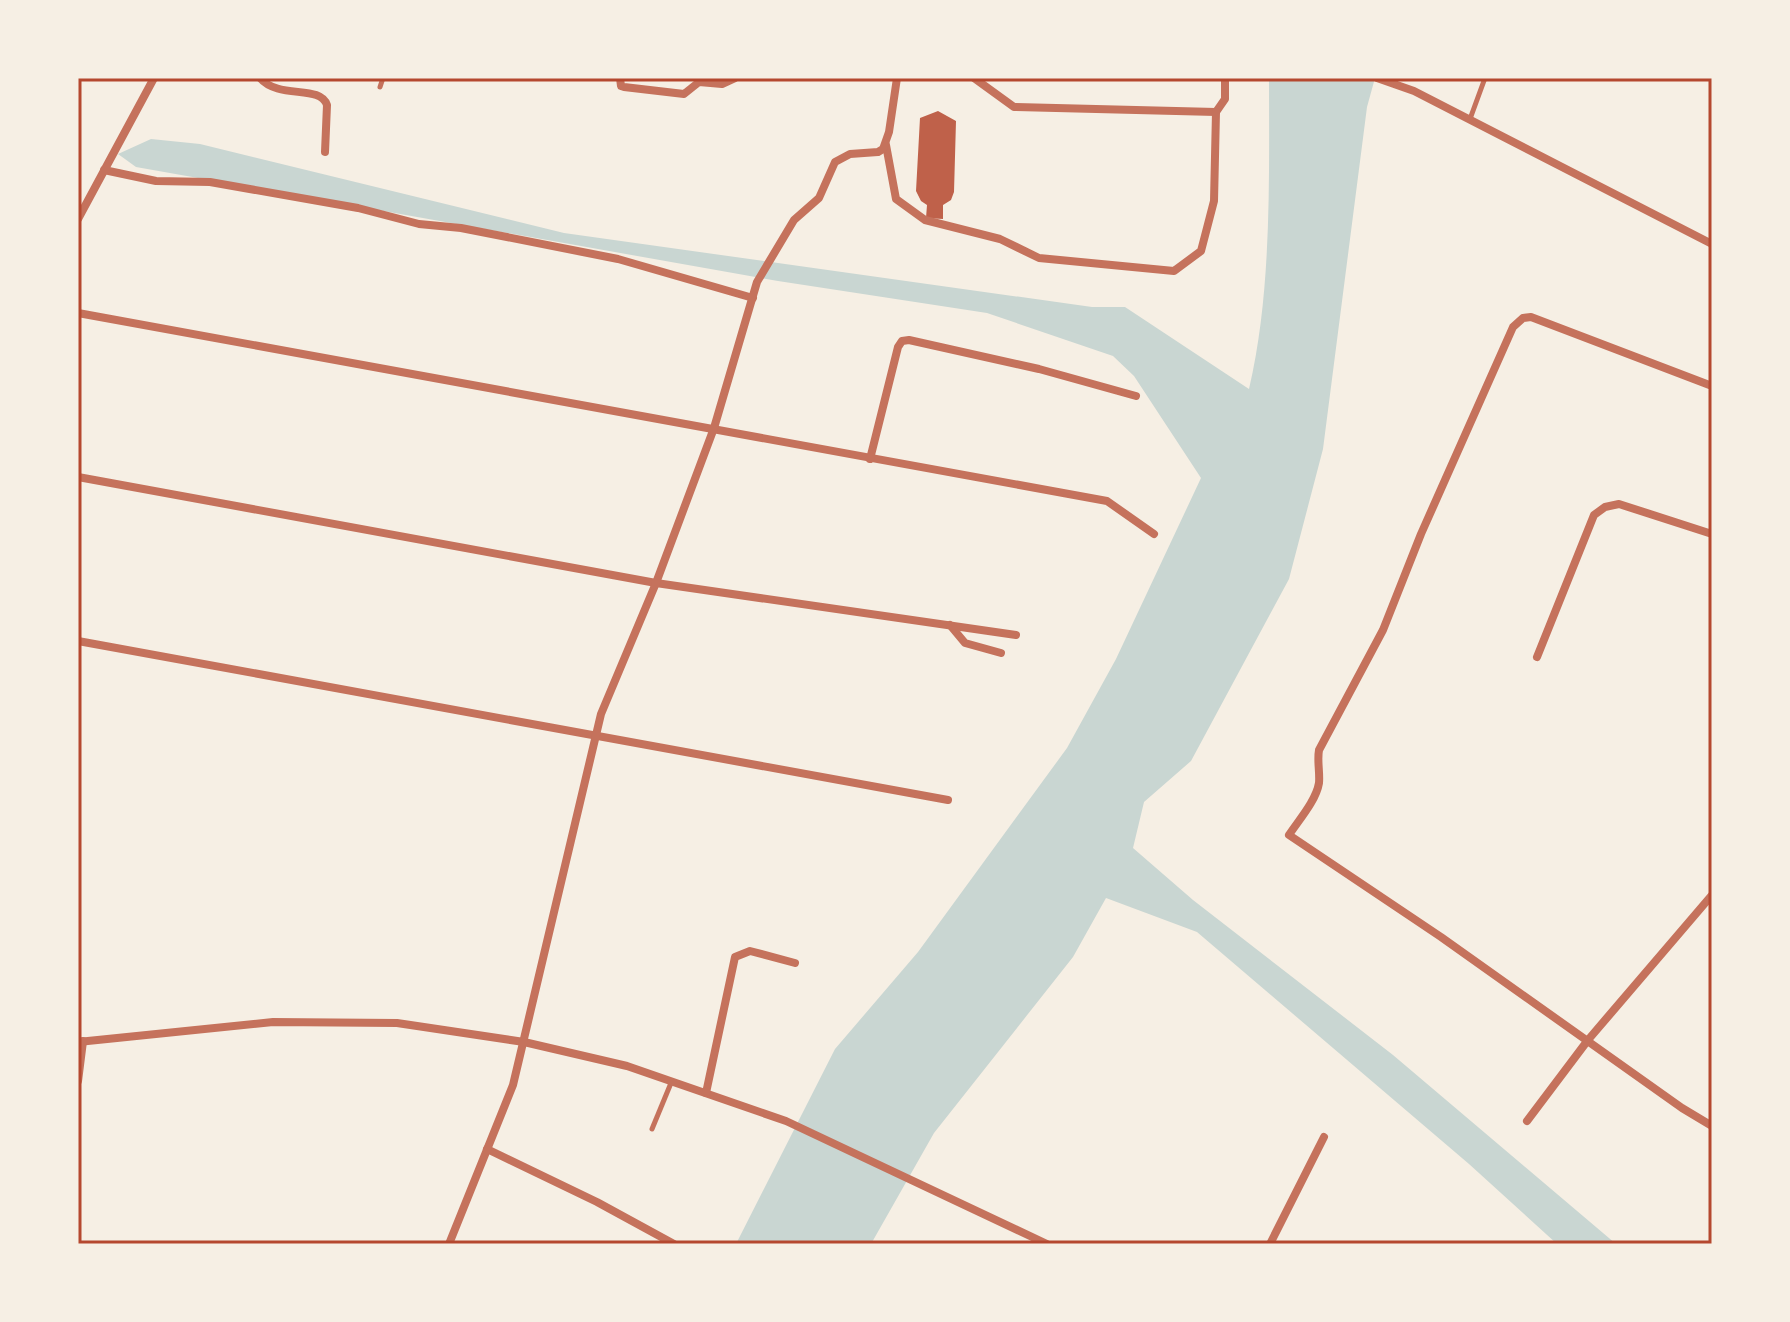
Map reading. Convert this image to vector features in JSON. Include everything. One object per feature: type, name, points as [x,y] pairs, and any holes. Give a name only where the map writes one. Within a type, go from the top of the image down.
[{"type":"street","points":[[78,219],[154,78]]},
{"type":"street","points":[[260,78],[266,85],[288,93],[318,93],[325,98],[325,152]]},
{"type":"street","points":[[620,78],[621,86],[684,94],[699,82],[722,84],[735,78]]},
{"type":"street","points":[[897,78],[886,145],[896,199],[925,220],[1000,239],[1039,258],[1174,271],[1201,251],[1214,201],[1216,112],[1225,99],[1225,78]]},
{"type":"street","points":[[974,78],[1014,107],[1216,112]]},
{"type":"street","points":[[1377,78],[1414,91],[1712,244]]},
{"type":"street","points":[[449,1244],[513,1085],[595,736],[610,689],[656,583],[714,428],[757,282],[798,215],[819,198],[835,162],[850,154],[878,152],[886,145]]},
{"type":"street","points":[[104,170],[156,181],[210,182],[358,208],[419,224],[461,228],[618,259],[753,298]]},
{"type":"street","points":[[78,313],[1107,501],[1154,534]]},
{"type":"street","points":[[1712,386],[1531,317],[1523,318],[1513,327],[1446,476],[1383,630],[1319,750],[1319,784],[1289,835],[1712,1126]]},
{"type":"street","points":[[870,459],[902,341],[1039,369],[1136,396]]},
{"type":"street","points":[[78,477],[656,583],[1016,635]]},
{"type":"street","points":[[1537,657],[1594,515],[1605,507],[1619,504],[1712,534]]},
{"type":"street","points":[[950,625],[965,643],[1001,653]]},
{"type":"street","points":[[78,641],[948,800]]},
{"type":"street","points":[[1527,1121],[1588,1040],[1711,896]]},
{"type":"street","points":[[706,1093],[735,957],[750,951],[795,963]]},
{"type":"street","points":[[78,1081],[81,1041],[288,1022],[397,1023],[524,1042],[627,1066],[786,1121],[1047,1244]]},
{"type":"street","points":[[1270,1244],[1324,1137]]},
{"type":"street","points":[[487,1149],[597,1202],[674,1244]]},
{"type":"lane","points":[[380,87],[383,78]]},
{"type":"lane","points":[[1470,120],[1485,78]]},
{"type":"lane","points":[[652,1129],[671,1083]]},
{"type":"shaded area","points":[[1269,78],[1375,78],[1367,107],[1323,449],[1289,579],[1191,761],[1144,802],[1133,848],[1193,900],[1393,1055],[1616,1244],[1557,1244],[1469,1164],[1197,932],[1106,898],[1073,957],[934,1133],[871,1244],[736,1244],[835,1049],[918,952],[1067,748],[1116,659],[1201,478],[1134,376],[1113,356],[987,313],[778,281],[136,167],[118,154],[151,139],[200,144],[564,233],[1092,307],[1125,307],[1249,389],[1262,313],[1265,274]]},
{"type":"building","points":[[938,111],[956,121],[954,192],[951,200],[943,205],[943,219],[926,218],[927,205],[916,191],[920,118]]}]
